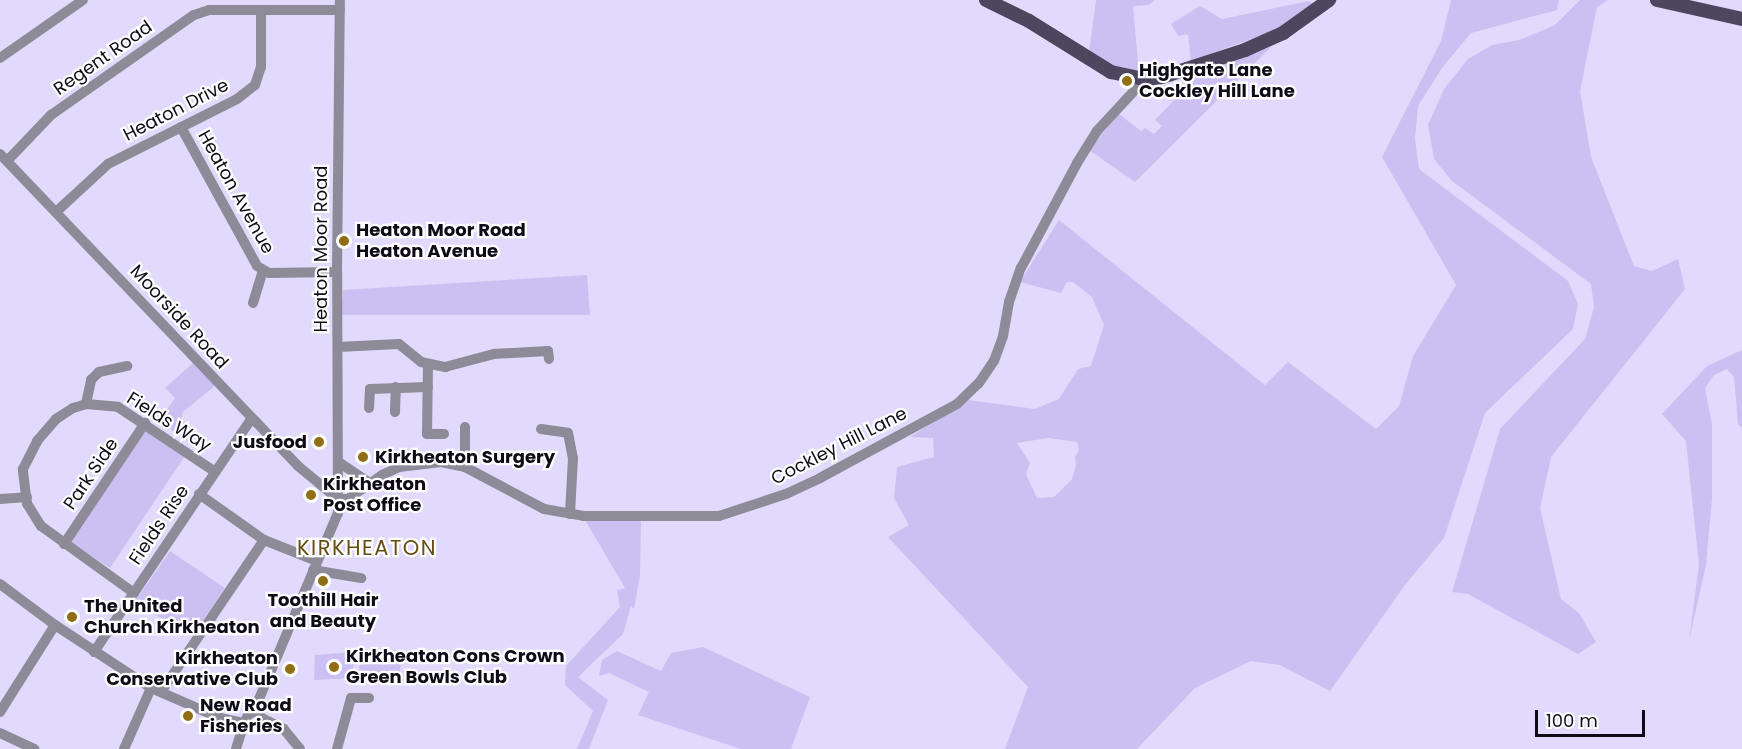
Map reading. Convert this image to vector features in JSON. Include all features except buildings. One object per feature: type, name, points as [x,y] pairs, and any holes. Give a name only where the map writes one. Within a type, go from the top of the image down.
[{"type":"main road","points":[[986,0],[1029,21],[1111,72],[1145,79],[1162,77],[1283,33],[1329,0]]},
{"type":"main road","points":[[1657,0],[1742,19]]},
{"type":"street","points":[[0,58],[83,0]]},
{"type":"street","name":"Regent Road","points":[[4,158],[51,115],[194,15],[208,10],[261,11],[340,5]]},
{"type":"street","name":"Heaton Moor Road","points":[[256,710],[257,700],[338,513],[340,463],[337,272],[340,5]]},
{"type":"street","name":"Heaton Drive","points":[[56,212],[108,164],[237,99],[255,85],[261,67],[261,11]]},
{"type":"street","name":"Cockley Hill Lane","points":[[338,499],[348,499],[390,471],[412,464],[441,462],[465,468],[544,509],[570,514],[719,516],[786,494],[820,478],[957,404],[979,383],[994,361],[1003,336],[1009,302],[1022,268],[1077,163],[1096,131],[1145,79]]},
{"type":"street","name":"Heaton Avenue","points":[[181,127],[257,266],[262,271],[337,272]]},
{"type":"street","name":"Moorside Road","points":[[4,158],[298,466],[338,499]]},
{"type":"street","points":[[252,304],[262,271]]},
{"type":"street","points":[[338,346],[399,344],[421,362],[445,367],[494,354],[548,351],[549,359]]},
{"type":"street","points":[[428,364],[427,434],[444,434]]},
{"type":"street","points":[[127,366],[99,372],[91,380],[86,404],[73,408],[56,419],[38,441],[24,469],[27,504],[41,526],[134,593]]},
{"type":"street","points":[[395,412],[396,387]]},
{"type":"street","points":[[369,408],[370,389],[428,387]]},
{"type":"street","name":"Fields Way","points":[[86,404],[118,407],[214,471]]},
{"type":"street","name":"Fields Rise","points":[[94,652],[214,471],[252,418]]},
{"type":"street","name":"Park Side","points":[[64,544],[145,423]]},
{"type":"street","points":[[465,427],[465,468]]},
{"type":"street","points":[[541,429],[568,433],[573,458],[570,514]]},
{"type":"street","points":[[340,463],[370,483]]},
{"type":"street","points":[[199,494],[264,540],[315,566],[361,578]]},
{"type":"street","points":[[0,499],[27,497]]},
{"type":"street","points":[[124,749],[156,690],[264,540]]},
{"type":"street","points":[[0,584],[94,652],[156,690],[220,718],[243,723]]},
{"type":"street","points":[[0,712],[55,625]]},
{"type":"street","points":[[337,749],[351,698],[369,698]]},
{"type":"street","points":[[236,749],[243,723],[256,710],[261,718],[290,735],[300,749]]},
{"type":"street","points":[[0,733],[34,749]]},
{"type":"shaded area","points":[[1096,0],[1155,0],[1149,5],[1133,6],[1139,73],[1113,67],[1089,52]]},
{"type":"shaded area","points":[[1451,0],[1559,0],[1557,10],[1471,33],[1442,68],[1418,106],[1415,139],[1419,169],[1568,281],[1578,304],[1573,329],[1485,413],[1444,538],[1405,585],[1330,691],[1280,665],[1251,661],[1195,688],[1137,749],[1005,749],[1028,687],[888,537],[909,525],[894,498],[897,467],[934,457],[933,438],[910,437],[968,400],[1035,409],[1059,399],[1078,369],[1091,366],[1104,325],[1092,297],[1073,282],[1067,282],[1061,293],[1020,282],[1059,220],[1265,385],[1288,362],[1376,429],[1399,406],[1413,356],[1456,285],[1382,157],[1441,41]],"holes":[[[1048,438],[1077,442],[1079,450],[1075,457],[1076,466],[1072,479],[1054,497],[1037,498],[1026,474],[1030,463],[1017,443]]]},
{"type":"shaded area","points":[[1580,0],[1608,0],[1597,7],[1580,91],[1591,157],[1634,266],[1652,271],[1678,259],[1685,289],[1551,457],[1540,508],[1561,599],[1579,613],[1596,642],[1578,654],[1468,594],[1452,592],[1500,429],[1585,339],[1594,307],[1591,284],[1452,181],[1434,159],[1428,125],[1444,89],[1468,59],[1492,45],[1519,40],[1555,25]]},
{"type":"shaded area","points":[[1309,1],[1313,4],[1278,29],[1191,61],[1188,34],[1178,36],[1171,24],[1200,6],[1222,19]]},
{"type":"shaded area","points":[[1272,46],[1135,182],[1089,150],[1119,114],[1141,131],[1145,128],[1154,134],[1162,126],[1155,120],[1184,90],[1193,85],[1185,73]]},
{"type":"shaded area","points":[[587,275],[590,315],[341,315],[343,290]]},
{"type":"shaded area","points":[[1742,350],[1742,428],[1738,424],[1734,377],[1727,369],[1714,375],[1705,388],[1712,425],[1712,499],[1706,565],[1689,640],[1699,565],[1686,441],[1662,414],[1707,366]]},
{"type":"shaded area","points":[[193,363],[216,385],[183,412],[181,418],[197,434],[190,443],[159,421],[175,398],[165,388]]},
{"type":"shaded area","points":[[146,430],[185,456],[110,568],[72,543],[73,536]]},
{"type":"shaded area","points":[[585,520],[641,521],[640,575],[634,609],[631,606],[623,634],[578,677],[608,700],[589,749],[577,749],[593,711],[565,685],[566,666],[620,607],[617,590],[625,588]]},
{"type":"shaded area","points":[[170,551],[225,588],[194,633],[177,622],[174,627],[135,601]]},
{"type":"shaded area","points":[[703,647],[810,697],[791,749],[741,749],[638,715],[649,692],[609,673],[599,676],[602,660],[617,651],[661,671],[671,653]]},
{"type":"shaded area","points":[[401,650],[400,676],[359,678],[360,651]]},
{"type":"shaded area","name":"Kirkheaton Cons Crown Green Bowls Club","points":[[355,652],[352,678],[314,680],[315,655]]},
{"type":"place","name":"Highgate Lane Cockley Hill Lane","points":[[1127,81]]},
{"type":"place","name":"Heaton Moor Road Heaton Avenue","points":[[344,241]]},
{"type":"place","name":"Jusfood","points":[[319,442]]},
{"type":"place","name":"Kirkheaton Surgery","points":[[363,457]]},
{"type":"place","name":"Kirkheaton Post Office","points":[[311,495]]},
{"type":"place","name":"Toothill Hair and Beauty","points":[[323,581]]},
{"type":"place","name":"The United Church Kirkheaton","points":[[72,617]]},
{"type":"place","name":"Kirkheaton Cons Crown Green Bowls Club","points":[[334,667]]},
{"type":"place","name":"Kirkheaton Conservative Club","points":[[290,669]]},
{"type":"place","name":"New Road Fisheries","points":[[188,716]]},
{"type":"district","name":"KIRKHEATON","points":[[367,548]]}]
